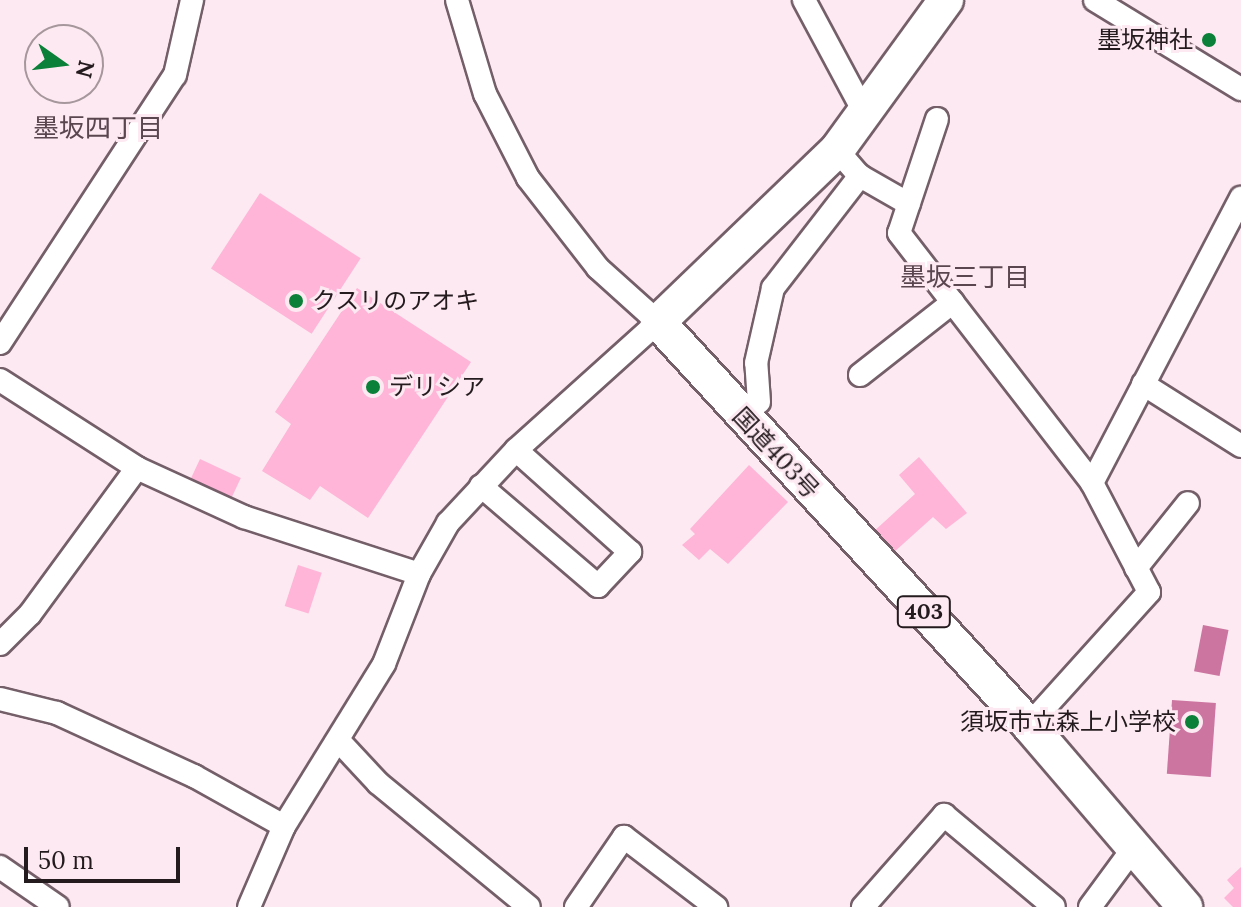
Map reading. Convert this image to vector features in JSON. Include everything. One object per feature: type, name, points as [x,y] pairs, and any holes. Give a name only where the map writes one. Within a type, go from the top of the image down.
[{"type":"highway","points":[[658,322],[837,150],[946,0]]},
{"type":"highway","name":"国道403号","points":[[658,322],[1029,725],[1132,850],[1185,907]]},
{"type":"street","points":[[0,343],[175,75],[192,0]]},
{"type":"street","points":[[249,907],[284,826],[384,664],[419,574],[448,523],[516,450],[658,322],[598,268],[528,178],[485,94],[457,0]]},
{"type":"street","points":[[804,0],[865,114]]},
{"type":"street","points":[[1095,0],[1241,89]]},
{"type":"street","points":[[937,119],[899,233],[1092,483],[1149,592],[1029,725]]},
{"type":"street","points":[[837,150],[860,176],[909,204]]},
{"type":"street","points":[[759,402],[756,363],[773,288],[860,176]]},
{"type":"street","points":[[1092,483],[1241,198]]},
{"type":"street","points":[[860,375],[953,302]]},
{"type":"street","points":[[0,380],[137,468],[244,517],[419,574]]},
{"type":"street","points":[[1143,384],[1241,446]]},
{"type":"street","points":[[481,486],[598,586],[630,552],[516,450]]},
{"type":"street","points":[[0,644],[30,614],[137,468]]},
{"type":"street","points":[[1136,568],[1188,503]]},
{"type":"street","points":[[0,699],[57,713],[194,776],[284,826]]},
{"type":"street","points":[[339,741],[378,783],[529,907]]},
{"type":"street","points":[[863,907],[944,815],[1054,907]]},
{"type":"street","points":[[576,907],[624,837],[716,907]]},
{"type":"street","points":[[1090,907],[1132,850]]},
{"type":"street","points":[[0,867],[58,907]]},
{"type":"shaded area","points":[[1203,625],[1229,630],[1220,676],[1194,671]]},
{"type":"shaded area","points":[[1172,700],[1216,703],[1211,777],[1167,774]]},
{"type":"building","name":"クスリのアオキ","points":[[260,193],[361,258],[312,334],[211,268]]},
{"type":"building","name":"デリシア","points":[[357,288],[471,362],[368,518],[320,486],[310,500],[262,471],[291,424],[275,412]]},
{"type":"building","points":[[919,457],[967,513],[946,529],[933,517],[893,553],[873,532],[915,494],[899,475]]},
{"type":"building","points":[[200,459],[241,478],[230,502],[189,483]]},
{"type":"building","points":[[749,465],[788,502],[728,564],[710,549],[699,560],[682,545],[695,534],[690,529]]},
{"type":"building","points":[[298,565],[322,573],[308,614],[285,606]]},
{"type":"building","points":[[1241,867],[1241,907],[1233,907],[1224,898],[1234,888],[1227,880]]},
{"type":"place","name":"墨坂神社","points":[[1209,40]]},
{"type":"place","name":"クスリのアオキ","points":[[296,301]]},
{"type":"place","name":"デリシア","points":[[373,387]]},
{"type":"place","name":"須坂市立森上小学校","points":[[1192,722]]},
{"type":"district","name":"墨坂四丁目","points":[[98,128]]},
{"type":"district","name":"墨坂三丁目","points":[[965,277]]}]
